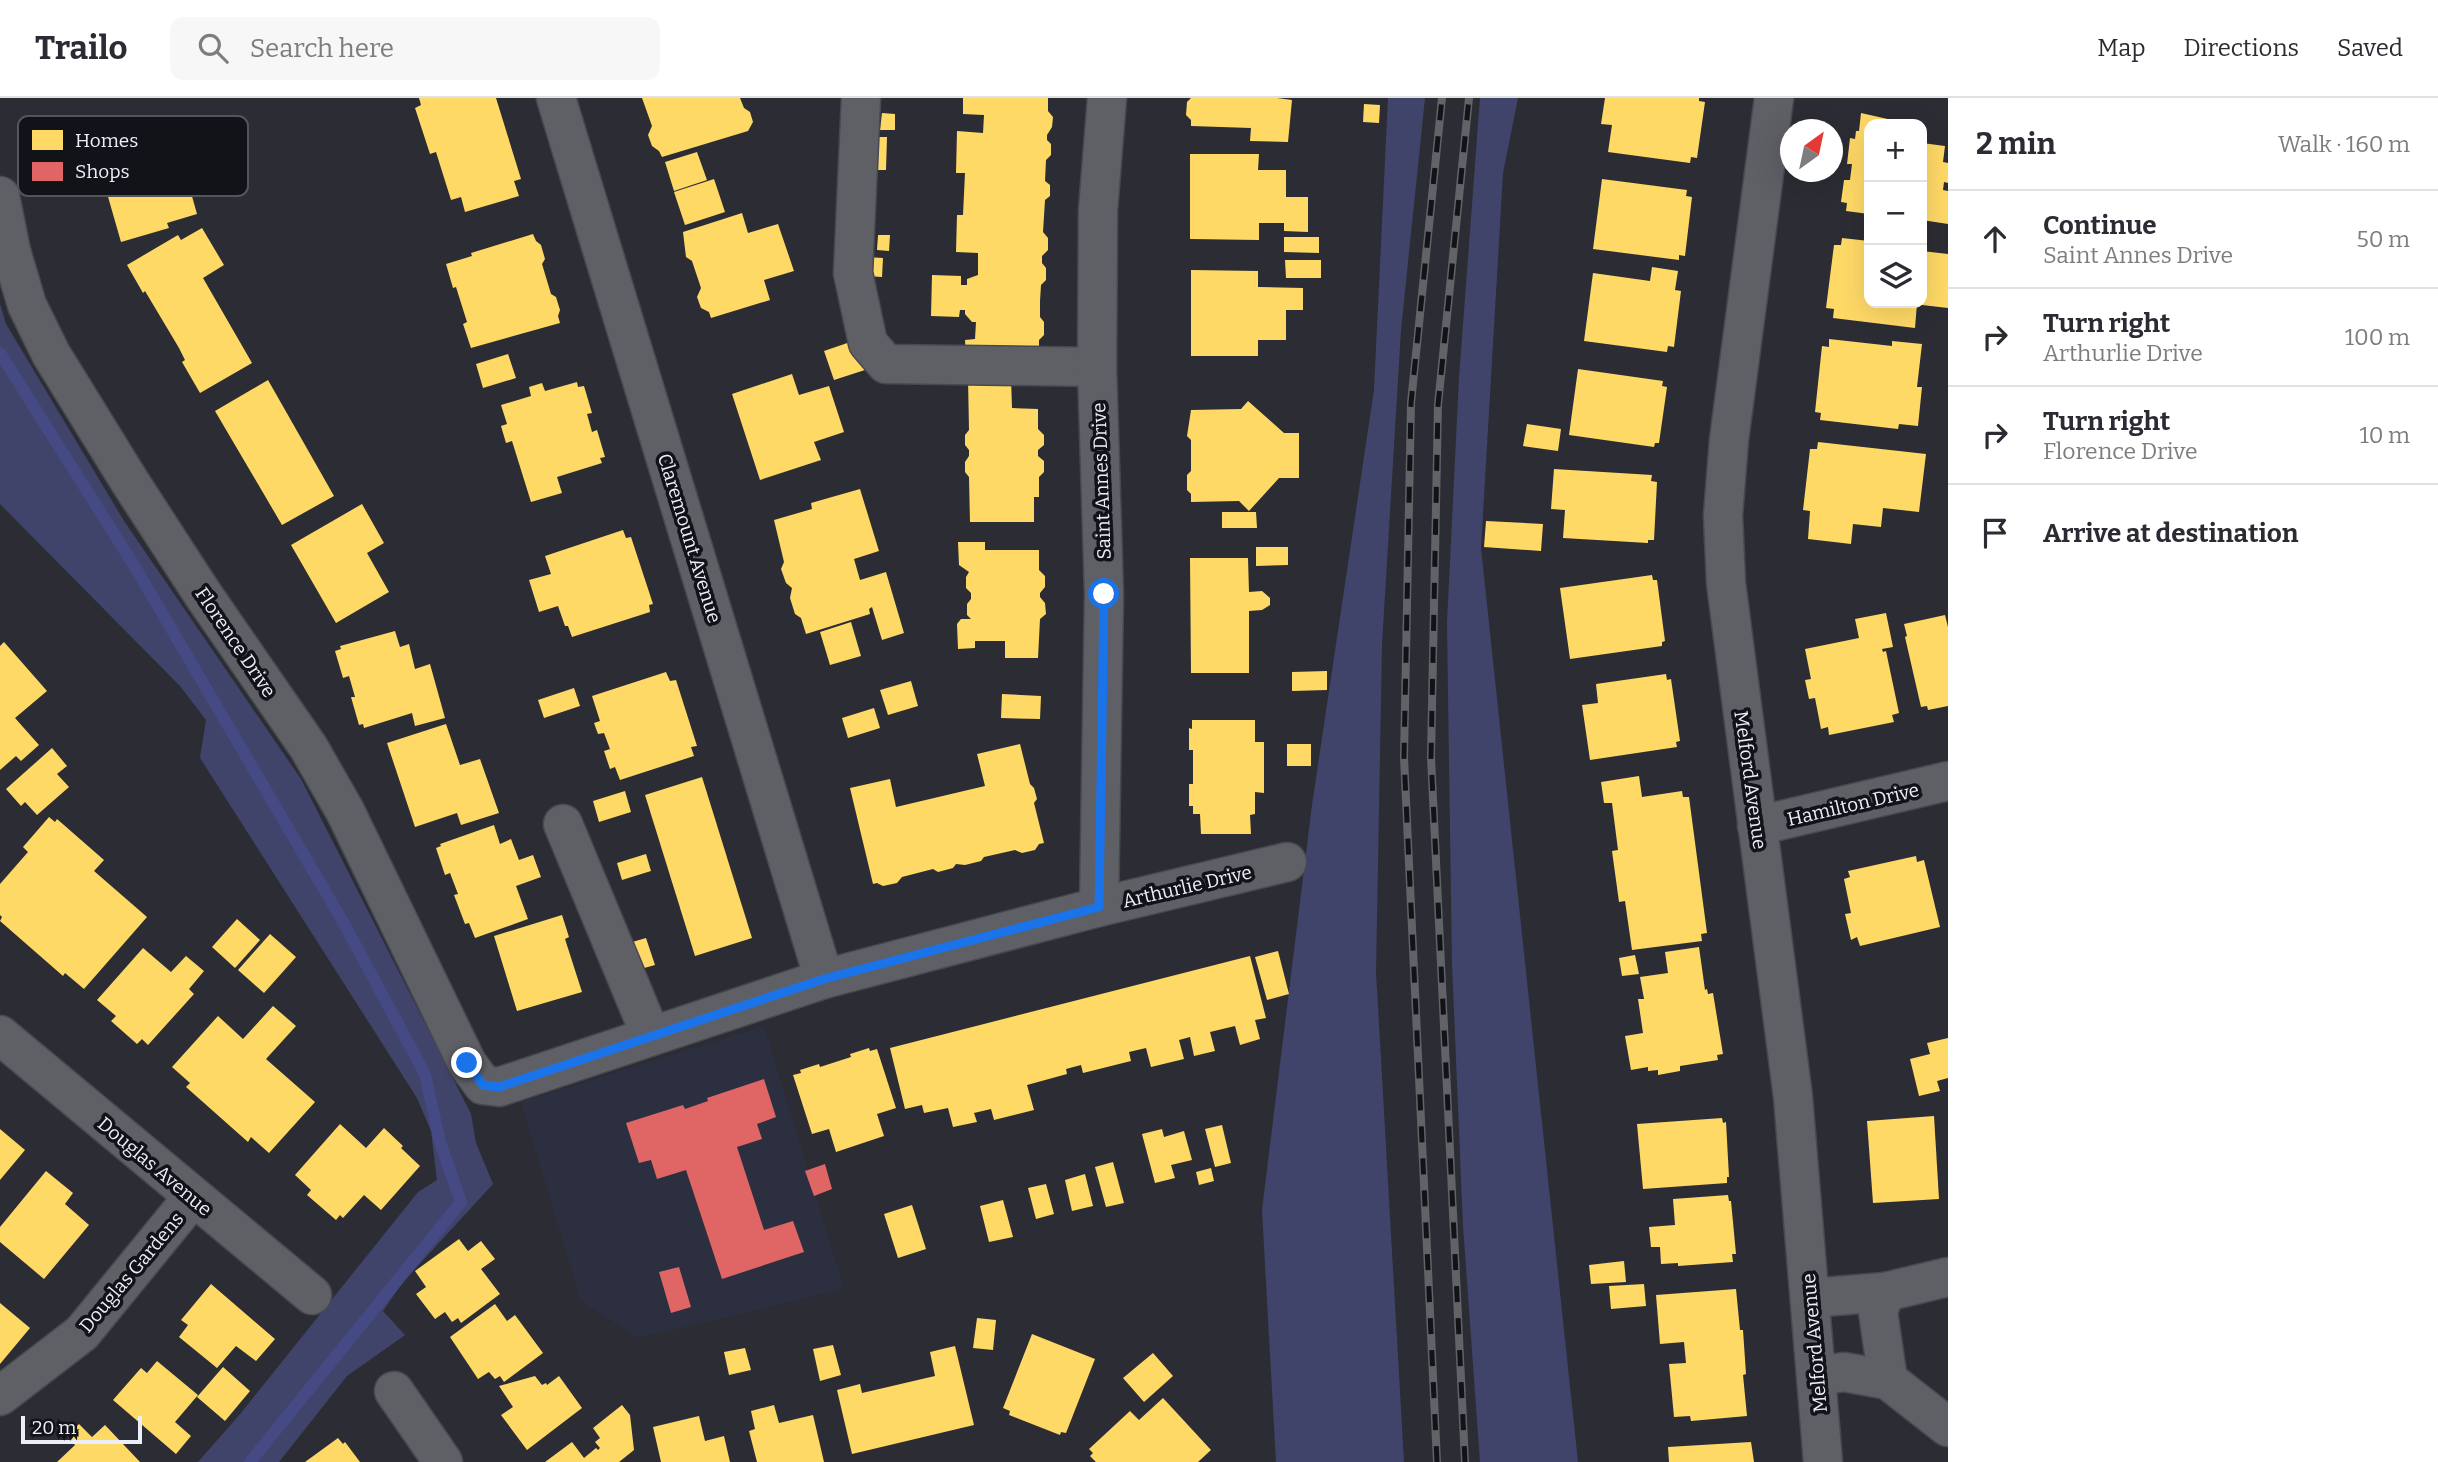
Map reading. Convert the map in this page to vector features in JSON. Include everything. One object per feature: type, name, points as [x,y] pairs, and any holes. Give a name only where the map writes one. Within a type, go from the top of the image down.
[{"type":"street","name":"Claremount Avenue","points":[[556,98],[824,979]]},
{"type":"street","points":[[861,98],[853,273],[868,343],[886,364],[1097,367]]},
{"type":"street","name":"Saint Annes Drive","points":[[1099,907],[1104,594],[1097,367],[1098,210],[1107,98]]},
{"type":"street","name":"Melford Avenue","points":[[1774,98],[1740,350],[1723,515],[1726,583],[1793,1097],[1823,1462]]},
{"type":"street","name":"Florence Drive","points":[[0,196],[26,305],[51,354],[180,560],[309,748],[345,811],[467,1063],[483,1085]]},
{"type":"street","name":"Hamilton Drive","points":[[1757,826],[1948,782]]},
{"type":"street","points":[[563,824],[651,1035]]},
{"type":"street","name":"Arthurlie Drive","points":[[483,1085],[499,1087],[824,979],[1099,907],[1287,862]]},
{"type":"street","name":"Douglas Avenue","points":[[0,1035],[312,1295]]},
{"type":"street","name":"Douglas Gardens","points":[[0,1396],[82,1333],[193,1197]]},
{"type":"street","points":[[1811,1298],[1885,1292],[1948,1276]]},
{"type":"street","points":[[1885,1292],[1878,1312],[1888,1380]]},
{"type":"street","points":[[1817,1376],[1844,1372],[1888,1380],[1948,1427]]},
{"type":"street","points":[[394,1391],[443,1462]]},
{"type":"shaded area","points":[[1388,98],[1425,98],[1401,330],[1382,644],[1376,972],[1404,1462],[1276,1462],[1262,1210],[1312,805],[1374,390]]},
{"type":"shaded area","points":[[1480,98],[1518,98],[1503,173],[1481,548],[1578,1462],[1480,1462],[1463,1225],[1452,964],[1447,623],[1459,378]]},
{"type":"shaded area","points":[[0,304],[6,324],[124,521],[301,779],[471,1114],[476,1143],[493,1184],[402,1283],[383,1311],[405,1335],[347,1376],[279,1462],[198,1462],[241,1413],[418,1192],[437,1180],[431,1131],[417,1098],[200,758],[206,720],[180,686],[0,504]]},
{"type":"shaded area","points":[[764,1026],[844,1289],[639,1338],[581,1301],[521,1102]]},
{"type":"building: Homes","points":[[419,98],[496,98],[521,179],[514,181],[519,196],[465,212],[461,197],[451,200],[436,152],[430,154],[415,108],[421,105]]},
{"type":"building: Homes","points":[[642,98],[740,98],[744,108],[750,112],[753,122],[748,131],[662,157],[652,146],[648,135],[652,126]]},
{"type":"building: Homes","points":[[963,98],[1048,98],[1048,111],[1053,117],[1052,127],[1047,135],[1051,144],[1051,155],[1046,160],[1045,181],[1050,185],[1050,196],[1045,200],[1043,232],[1048,238],[1048,250],[1042,256],[1046,280],[1041,285],[1040,317],[1044,322],[1044,335],[1039,340],[1039,347],[966,356],[965,340],[975,339],[976,322],[972,322],[965,310],[960,310],[959,317],[931,316],[932,275],[961,276],[961,285],[967,285],[967,279],[978,275],[978,253],[956,252],[957,215],[963,215],[965,173],[956,173],[957,131],[983,133],[984,115],[963,114]]},
{"type":"building: Homes","points":[[1191,98],[1292,100],[1288,142],[1250,141],[1251,128],[1191,126],[1191,120],[1186,115],[1187,102]]},
{"type":"building: Homes","points":[[1605,98],[1699,98],[1699,101],[1705,102],[1697,158],[1691,157],[1690,163],[1608,152],[1612,125],[1601,124]]},
{"type":"building: Homes","points":[[1364,104],[1380,105],[1379,123],[1363,122]]},
{"type":"building: Homes","points":[[882,113],[895,114],[895,130],[880,130]]},
{"type":"building: Homes","points":[[1861,113],[1888,119],[1864,119],[1864,213],[1846,211],[1847,203],[1841,202],[1844,180],[1850,180],[1852,164],[1847,164],[1850,138],[1855,139],[1856,131],[1859,131]]},
{"type":"building: Homes","points":[[870,137],[887,137],[886,170],[869,170]]},
{"type":"building: Homes","points":[[1927,144],[1945,146],[1943,162],[1948,163],[1948,183],[1944,182],[1943,190],[1948,191],[1948,224],[1927,221]]},
{"type":"building: Homes","points":[[697,152],[707,180],[674,191],[665,162]]},
{"type":"building: Homes","points":[[1190,154],[1259,154],[1258,170],[1286,170],[1286,197],[1308,197],[1308,232],[1284,231],[1284,223],[1259,223],[1259,240],[1190,239]]},
{"type":"building: Homes","points":[[714,179],[725,212],[685,225],[674,192]]},
{"type":"building: Homes","points":[[1602,179],[1687,190],[1686,196],[1692,197],[1685,256],[1679,255],[1679,260],[1593,249]]},
{"type":"building: Homes","points":[[108,196],[192,196],[197,214],[167,223],[169,228],[121,242]]},
{"type":"building: Homes","points":[[742,213],[748,233],[778,224],[794,271],[764,280],[770,300],[711,318],[709,312],[701,308],[697,297],[701,288],[692,261],[686,257],[683,232]]},
{"type":"building: Homes","points":[[202,228],[224,265],[203,278],[252,363],[200,393],[182,362],[185,360],[179,348],[127,265],[178,235],[181,240]]},
{"type":"building: Homes","points":[[533,234],[541,245],[545,259],[542,264],[551,294],[556,297],[560,310],[560,323],[471,348],[463,324],[467,322],[446,264],[472,256],[471,253]]},
{"type":"building: Homes","points":[[878,235],[890,235],[889,251],[877,250]]},
{"type":"building: Homes","points":[[1284,237],[1319,237],[1319,253],[1284,252]]},
{"type":"building: Homes","points":[[1842,238],[1864,240],[1864,308],[1917,308],[1915,328],[1833,318],[1834,309],[1826,308],[1834,245],[1841,245]]},
{"type":"building: Homes","points":[[1927,252],[1948,254],[1948,308],[1927,306]]},
{"type":"building: Homes","points":[[867,257],[883,258],[882,277],[867,276]]},
{"type":"building: Homes","points":[[1285,260],[1321,260],[1321,278],[1286,278]]},
{"type":"building: Homes","points":[[1652,267],[1678,271],[1675,290],[1681,291],[1674,347],[1668,346],[1667,352],[1584,341],[1593,273],[1650,281]]},
{"type":"building: Homes","points":[[1191,270],[1258,271],[1258,287],[1303,288],[1303,310],[1286,310],[1286,340],[1258,340],[1258,356],[1191,356]]},
{"type":"building: Homes","points":[[859,339],[868,369],[834,380],[824,351]]},
{"type":"building: Homes","points":[[1829,339],[1892,346],[1892,341],[1922,344],[1917,387],[1922,387],[1918,426],[1899,424],[1898,429],[1820,420],[1821,413],[1815,412],[1822,346],[1829,347]]},
{"type":"building: Homes","points":[[508,354],[516,378],[483,388],[476,364]]},
{"type":"building: Homes","points":[[1578,369],[1663,381],[1662,386],[1667,387],[1659,443],[1655,443],[1654,447],[1569,435]]},
{"type":"building: Homes","points":[[792,374],[799,395],[829,386],[844,432],[814,442],[821,460],[760,480],[732,394]]},
{"type":"building: Homes","points":[[968,378],[1011,378],[1012,408],[1038,409],[1038,429],[1044,435],[1044,445],[1038,450],[1038,456],[1044,461],[1044,472],[1039,477],[1039,497],[1034,497],[1034,522],[970,522],[969,477],[965,472],[965,462],[969,456],[965,445],[965,435],[969,430]]},
{"type":"building: Homes","points":[[268,380],[334,496],[282,525],[215,411]]},
{"type":"building: Homes","points":[[577,382],[578,387],[584,386],[592,413],[587,414],[592,432],[597,430],[605,457],[600,458],[602,463],[557,477],[562,493],[531,502],[512,441],[506,443],[501,426],[507,424],[501,405],[531,396],[529,387],[542,383],[545,391]]},
{"type":"building: Homes","points":[[1248,401],[1284,433],[1299,433],[1299,478],[1279,478],[1249,511],[1239,501],[1191,502],[1191,494],[1187,490],[1187,475],[1191,471],[1191,440],[1187,436],[1191,410],[1241,409]]},
{"type":"building: Homes","points":[[1527,424],[1561,429],[1558,451],[1523,446]]},
{"type":"building: Homes","points":[[1818,442],[1926,454],[1919,512],[1883,508],[1881,527],[1853,524],[1851,544],[1808,539],[1810,511],[1803,510],[1810,449],[1817,449]]},
{"type":"building: Homes","points":[[1554,469],[1652,475],[1651,481],[1657,482],[1654,540],[1648,540],[1648,543],[1563,538],[1565,510],[1551,509]]},
{"type":"building: Homes","points":[[860,489],[879,551],[854,559],[860,580],[886,572],[904,633],[882,640],[872,607],[869,609],[870,614],[806,634],[790,598],[792,588],[786,583],[781,569],[784,562],[774,520],[812,509],[811,503]]},
{"type":"building: Homes","points":[[362,504],[384,543],[367,553],[389,592],[336,623],[291,545]]},
{"type":"building: Homes","points":[[1222,512],[1256,512],[1257,528],[1222,528]]},
{"type":"building: Homes","points":[[1486,521],[1543,524],[1541,551],[1484,547]]},
{"type":"building: Homes","points":[[623,530],[626,538],[631,537],[653,604],[649,605],[650,612],[572,637],[558,606],[539,612],[529,580],[551,574],[545,556]]},
{"type":"building: Homes","points":[[958,542],[985,542],[985,550],[1039,550],[1039,570],[1045,576],[1045,587],[1040,597],[1045,603],[1046,614],[1040,619],[1038,658],[1005,658],[1005,641],[975,641],[975,648],[958,649],[957,624],[961,619],[971,619],[967,615],[967,604],[971,593],[966,588],[969,572],[959,565]]},
{"type":"building: Homes","points":[[1256,547],[1288,547],[1288,565],[1256,566]]},
{"type":"building: Homes","points":[[1190,558],[1248,558],[1249,592],[1262,591],[1270,598],[1270,605],[1262,610],[1249,611],[1249,673],[1191,673]]},
{"type":"building: Homes","points":[[1652,575],[1653,580],[1657,580],[1665,641],[1662,646],[1570,659],[1560,588]]},
{"type":"building: Homes","points":[[1886,613],[1893,647],[1882,649],[1883,652],[1886,651],[1899,713],[1892,715],[1894,722],[1829,735],[1828,727],[1821,729],[1815,698],[1809,699],[1805,680],[1811,679],[1805,649],[1859,638],[1855,619]]},
{"type":"building: Homes","points":[[1945,615],[1948,627],[1948,706],[1928,710],[1927,706],[1921,707],[1904,624]]},
{"type":"building: Homes","points":[[851,622],[861,656],[830,665],[820,632]]},
{"type":"building: Homes","points":[[395,631],[400,647],[409,644],[415,669],[430,664],[445,718],[415,726],[412,713],[364,728],[363,724],[359,725],[351,697],[355,697],[349,676],[343,678],[335,651],[341,649],[340,646]]},
{"type":"building: Homes","points":[[4,642],[47,691],[15,718],[39,745],[21,761],[16,756],[0,770],[0,646]]},
{"type":"building: Homes","points":[[1327,671],[1327,690],[1292,691],[1292,672]]},
{"type":"building: Homes","points":[[666,672],[670,681],[676,680],[697,746],[691,747],[694,756],[620,780],[615,767],[610,769],[604,751],[610,749],[604,733],[598,734],[594,723],[600,721],[592,696]]},
{"type":"building: Homes","points":[[1666,674],[1667,680],[1671,679],[1680,741],[1676,742],[1677,747],[1590,760],[1582,705],[1598,703],[1596,684]]},
{"type":"building: Homes","points":[[911,681],[918,706],[888,715],[880,690]]},
{"type":"building: Homes","points":[[574,688],[580,706],[544,718],[538,700]]},
{"type":"building: Homes","points":[[1002,694],[1041,696],[1040,719],[1001,718]]},
{"type":"building: Homes","points":[[874,708],[880,728],[848,738],[842,718]]},
{"type":"building: Homes","points":[[1192,720],[1255,720],[1255,742],[1264,742],[1264,793],[1255,792],[1255,814],[1250,815],[1251,834],[1201,834],[1200,814],[1193,814],[1193,806],[1189,806],[1189,784],[1193,784],[1193,750],[1189,750],[1189,728],[1192,729]]},
{"type":"building: Homes","points":[[446,724],[460,765],[480,759],[499,813],[461,825],[457,813],[415,827],[387,743]]},
{"type":"building: Homes","points":[[1020,744],[1030,784],[1037,799],[1034,803],[1044,843],[1039,844],[1035,850],[1022,853],[1015,850],[984,857],[981,861],[965,865],[956,864],[953,868],[938,872],[933,869],[902,877],[897,883],[883,886],[873,884],[850,788],[890,779],[896,807],[985,786],[977,754]]},
{"type":"building: Homes","points":[[1287,744],[1311,744],[1311,766],[1287,766]]},
{"type":"building: Homes","points":[[52,748],[67,766],[57,774],[69,787],[37,815],[25,802],[21,806],[6,789]]},
{"type":"building: Homes","points":[[1639,776],[1642,797],[1682,791],[1683,797],[1689,797],[1707,933],[1701,934],[1702,941],[1632,950],[1625,901],[1619,902],[1612,851],[1618,850],[1612,803],[1604,803],[1601,782]]},
{"type":"building: Homes","points":[[702,777],[752,938],[695,956],[645,795]]},
{"type":"building: Homes","points":[[625,791],[631,812],[599,822],[593,801]]},
{"type":"building: Homes","points":[[49,817],[55,822],[57,819],[104,860],[94,871],[147,917],[84,989],[65,973],[63,976],[0,921],[0,884],[28,852],[23,847]]},
{"type":"building: Homes","points":[[494,825],[500,844],[511,839],[519,860],[533,855],[541,877],[516,886],[528,919],[475,938],[469,923],[465,924],[454,895],[458,894],[450,873],[445,875],[436,848],[441,846],[440,844]]},
{"type":"building: Homes","points":[[646,854],[651,871],[622,880],[617,863]]},
{"type":"building: Homes","points":[[1916,856],[1917,862],[1924,860],[1940,927],[1860,946],[1857,937],[1851,940],[1845,914],[1851,913],[1844,879],[1850,877],[1848,871]]},
{"type":"building: Homes","points":[[562,915],[569,937],[565,939],[582,992],[517,1011],[494,936]]},
{"type":"building: Homes","points":[[237,919],[260,940],[235,968],[212,947]]},
{"type":"building: Homes","points":[[270,934],[296,957],[264,993],[238,970]]},
{"type":"building: Homes","points":[[646,938],[655,965],[637,970],[629,943]]},
{"type":"building: Homes","points":[[1699,947],[1705,990],[1707,989],[1708,994],[1713,993],[1723,1054],[1717,1055],[1718,1060],[1680,1066],[1680,1071],[1658,1075],[1658,1070],[1648,1071],[1648,1067],[1631,1070],[1625,1036],[1643,1033],[1638,999],[1644,999],[1640,977],[1668,973],[1665,952]]},
{"type":"building: Homes","points":[[143,948],[171,972],[186,956],[204,971],[189,989],[194,994],[148,1045],[142,1039],[137,1044],[111,1021],[116,1016],[97,1000]]},
{"type":"building: Homes","points":[[1278,951],[1289,994],[1267,1000],[1255,957]]},
{"type":"building: Homes","points":[[1635,955],[1639,974],[1622,976],[1619,958]]},
{"type":"building: Homes","points":[[1250,956],[1266,1018],[1255,1020],[1260,1039],[1240,1045],[1235,1026],[1210,1032],[1215,1051],[1194,1056],[1190,1037],[1179,1040],[1184,1059],[1151,1067],[1146,1048],[1129,1052],[1131,1061],[1083,1073],[1081,1065],[1066,1069],[1067,1074],[1027,1085],[1034,1110],[994,1120],[991,1109],[974,1113],[977,1122],[953,1127],[948,1108],[924,1113],[922,1105],[905,1109],[890,1048]]},
{"type":"building: Homes","points":[[273,1006],[296,1026],[266,1059],[315,1102],[269,1153],[251,1137],[248,1142],[186,1087],[190,1083],[172,1067],[218,1016],[243,1039]]},
{"type":"building: Homes","points":[[1948,1038],[1948,1078],[1937,1081],[1940,1091],[1919,1096],[1910,1059],[1930,1054],[1927,1043]]},
{"type":"building: Homes","points":[[869,1048],[870,1051],[877,1049],[896,1108],[877,1114],[884,1136],[836,1152],[829,1129],[812,1134],[793,1075],[819,1064],[820,1067],[851,1057],[850,1054]]},
{"type":"building: Homes","points":[[1934,1116],[1939,1199],[1873,1203],[1867,1121]]},
{"type":"building: Homes","points":[[1722,1118],[1723,1123],[1726,1122],[1727,1183],[1643,1189],[1637,1124]]},
{"type":"building: Homes","points":[[340,1124],[366,1148],[384,1128],[420,1166],[381,1210],[364,1195],[343,1218],[340,1215],[336,1220],[307,1195],[311,1190],[295,1175]]},
{"type":"building: Homes","points":[[1222,1125],[1231,1163],[1215,1167],[1205,1129]]},
{"type":"building: Homes","points":[[0,1129],[25,1150],[0,1180]]},
{"type":"building: Homes","points":[[1162,1129],[1164,1137],[1184,1131],[1192,1160],[1171,1165],[1175,1178],[1155,1183],[1142,1134]]},
{"type":"building: Homes","points":[[1113,1162],[1124,1203],[1106,1207],[1095,1167]]},
{"type":"building: Homes","points":[[1211,1168],[1214,1181],[1199,1185],[1196,1172]]},
{"type":"building: Homes","points":[[46,1171],[73,1193],[65,1204],[89,1225],[44,1279],[0,1242],[0,1227]]},
{"type":"building: Homes","points":[[1085,1174],[1093,1206],[1072,1211],[1065,1180]]},
{"type":"building: Homes","points":[[1046,1184],[1054,1214],[1036,1219],[1028,1188]]},
{"type":"building: Homes","points":[[1728,1195],[1731,1201],[1736,1254],[1732,1254],[1733,1262],[1678,1266],[1678,1263],[1661,1264],[1660,1247],[1651,1247],[1649,1227],[1675,1225],[1673,1199]]},
{"type":"building: Homes","points":[[1003,1200],[1013,1237],[989,1242],[980,1206]]},
{"type":"building: Homes","points":[[912,1205],[926,1249],[898,1258],[884,1214]]},
{"type":"building: Homes","points":[[459,1239],[468,1251],[481,1241],[495,1259],[481,1269],[500,1294],[461,1323],[458,1318],[452,1322],[445,1312],[435,1319],[416,1294],[426,1287],[415,1271]]},
{"type":"building: Homes","points":[[1624,1261],[1626,1282],[1591,1284],[1589,1265]]},
{"type":"building: Homes","points":[[211,1284],[275,1339],[256,1361],[236,1346],[217,1368],[179,1337],[188,1325],[181,1320]]},
{"type":"building: Homes","points":[[1644,1284],[1646,1306],[1611,1309],[1609,1286]]},
{"type":"building: Homes","points":[[1736,1289],[1740,1330],[1743,1330],[1747,1416],[1691,1421],[1690,1416],[1674,1417],[1669,1364],[1686,1363],[1684,1342],[1660,1344],[1656,1295]]},
{"type":"building: Homes","points":[[0,1303],[30,1328],[0,1364]]},
{"type":"building: Homes","points":[[495,1304],[507,1321],[515,1315],[543,1353],[504,1382],[500,1376],[495,1379],[489,1372],[478,1379],[450,1337]]},
{"type":"building: Homes","points":[[977,1318],[996,1320],[993,1350],[973,1348]]},
{"type":"building: Homes","points":[[1032,1334],[1095,1359],[1066,1433],[1061,1432],[1060,1435],[1009,1415],[1010,1411],[1003,1408]]},
{"type":"building: Homes","points":[[833,1345],[841,1375],[820,1381],[813,1349]]},
{"type":"building: Homes","points":[[955,1346],[974,1425],[852,1454],[837,1390],[860,1384],[862,1393],[935,1376],[930,1352]]},
{"type":"building: Homes","points":[[745,1348],[751,1370],[729,1375],[724,1352]]},
{"type":"building: Homes","points":[[1153,1353],[1173,1376],[1144,1402],[1123,1378]]},
{"type":"building: Homes","points":[[157,1361],[198,1395],[175,1422],[191,1436],[176,1454],[113,1400],[141,1368],[147,1373]]},
{"type":"building: Homes","points":[[223,1367],[250,1391],[225,1421],[197,1397]]},
{"type":"building: Homes","points":[[535,1376],[542,1385],[547,1385],[559,1376],[582,1408],[527,1450],[501,1415],[513,1407],[499,1386]]},
{"type":"building: Homes","points":[[1163,1398],[1211,1450],[1198,1462],[1096,1462],[1090,1456],[1093,1453],[1089,1449],[1130,1411],[1139,1420]]},
{"type":"building: Homes","points":[[622,1405],[630,1415],[634,1450],[619,1462],[545,1462],[572,1442],[584,1458],[596,1448],[598,1450],[600,1448],[595,1442],[600,1438],[593,1428]]},
{"type":"building: Homes","points":[[774,1405],[779,1423],[813,1415],[824,1462],[757,1462],[749,1431],[755,1429],[751,1411]]},
{"type":"building: Homes","points":[[699,1416],[705,1441],[724,1436],[730,1462],[661,1462],[653,1427]]},
{"type":"building: Homes","points":[[79,1424],[92,1437],[105,1425],[140,1462],[57,1462],[75,1445],[67,1436]]},
{"type":"building: Homes","points":[[338,1438],[343,1444],[345,1442],[360,1462],[305,1462]]},
{"type":"building: Homes","points":[[1751,1442],[1754,1462],[1669,1462],[1668,1447]]},
{"type":"building: Shops","points":[[764,1079],[776,1117],[757,1124],[762,1139],[737,1147],[764,1230],[793,1221],[804,1252],[722,1279],[686,1170],[657,1179],[651,1160],[639,1163],[626,1123],[683,1105],[685,1109],[708,1101],[707,1098]]},
{"type":"building: Shops","points":[[825,1164],[832,1189],[814,1196],[805,1171]]},
{"type":"building: Shops","points":[[679,1267],[691,1307],[671,1313],[659,1272]]},
{"type":"waterway","points":[[0,353],[135,567],[342,920],[425,1074],[440,1142],[461,1202],[250,1462]]},
{"type":"railway","points":[[1437,1462],[1404,757],[1411,403],[1442,98]]},
{"type":"railway","points":[[1465,1462],[1431,757],[1438,405],[1469,98]]},
{"type":"route","points":[[467,1063],[483,1085],[499,1087],[824,979],[1099,907],[1104,594]]}]
